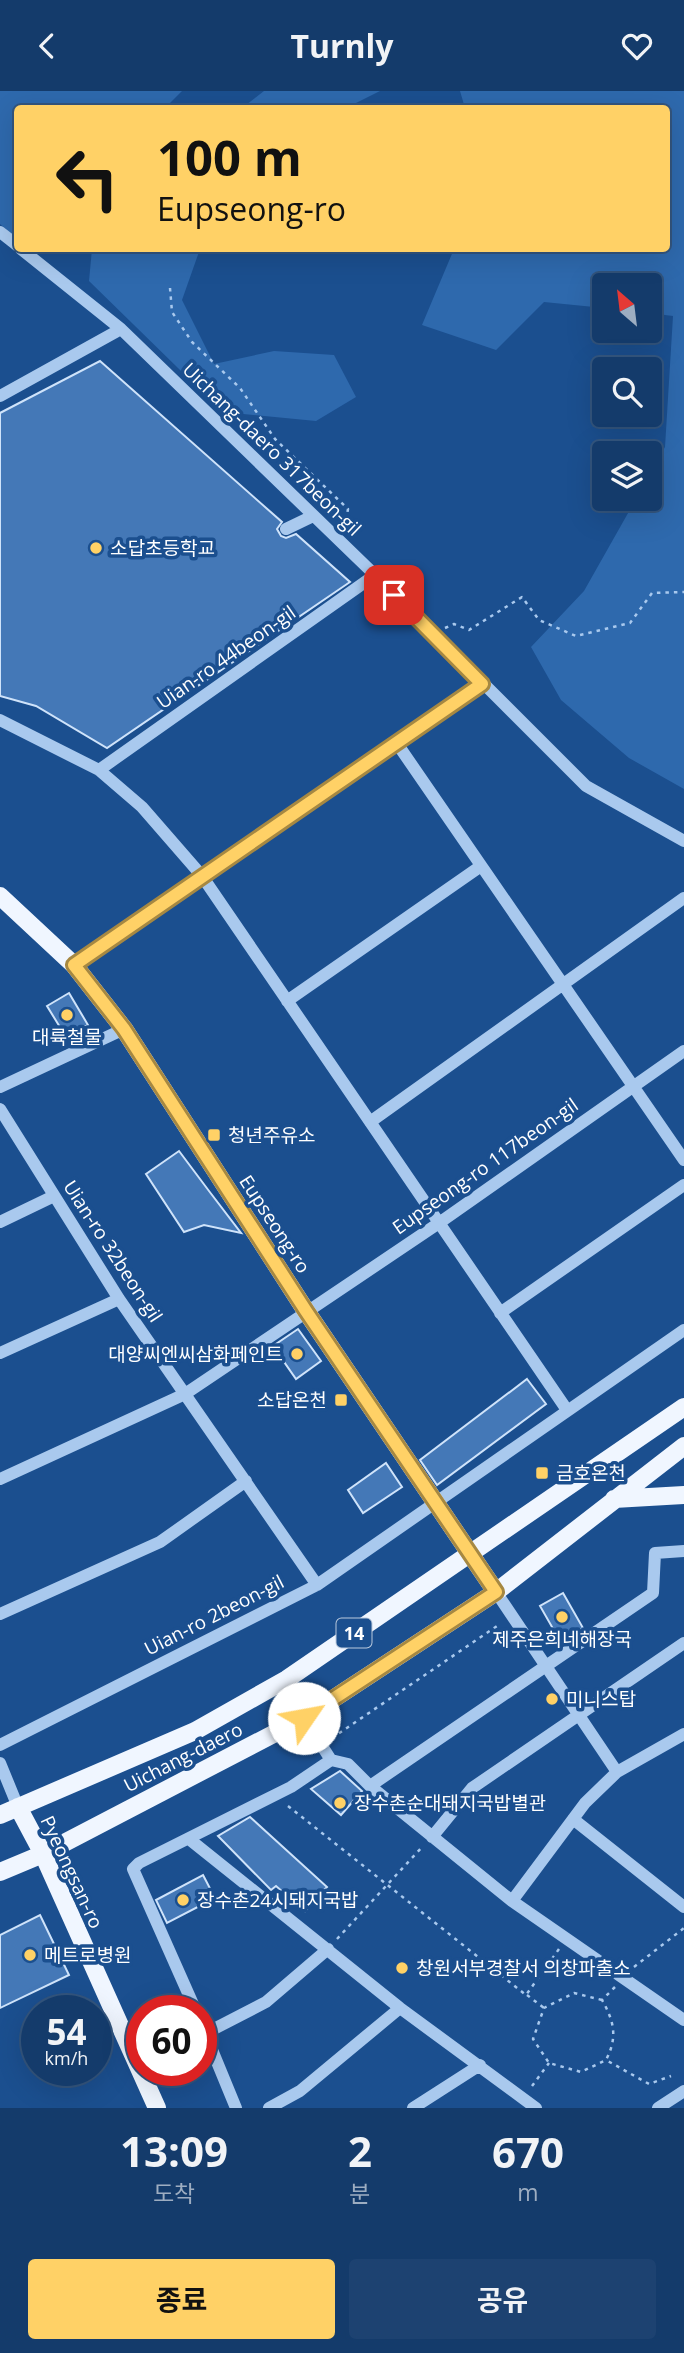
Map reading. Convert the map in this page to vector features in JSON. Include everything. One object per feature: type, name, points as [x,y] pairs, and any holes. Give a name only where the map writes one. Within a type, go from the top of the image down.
[{"type":"main road","name":"Eupseong-ro","points":[[0,896],[74,965],[124,1029],[306,1311],[496,1592]]},
{"type":"main road","name":"Uichang-daero","points":[[0,1815],[195,1731],[287,1679],[684,1407]]},
{"type":"main road","name":"Uichang-daero","points":[[0,1872],[43,1854],[304,1718],[496,1592],[684,1446]]},
{"type":"main road","points":[[614,1499],[684,1495]]},
{"type":"main road","name":"Pyeongsan-ro","points":[[18,1807],[43,1854],[157,2108]]},
{"type":"street","name":"Uichang-daero 317beon-gil","points":[[25,252],[121,329],[375,575],[586,786],[684,841]]},
{"type":"street","points":[[0,396],[121,329]]},
{"type":"street","points":[[286,529],[313,516]]},
{"type":"street","name":"Uian-ro 44beon-gil","points":[[99,770],[375,575]]},
{"type":"street","points":[[74,965],[482,684]]},
{"type":"street","points":[[0,720],[99,770],[142,807],[202,876],[567,1410]]},
{"type":"street","points":[[396,742],[684,1160]]},
{"type":"street","points":[[287,1001],[481,866]]},
{"type":"street","points":[[370,1122],[684,898]]},
{"type":"street","points":[[0,1087],[124,1029]]},
{"type":"street","name":"Eupseong-ro 117beon-gil","points":[[0,1479],[185,1394],[439,1223],[684,1051]]},
{"type":"street","name":"Uian-ro 32beon-gil","points":[[0,1109],[120,1299],[317,1584]]},
{"type":"street","points":[[500,1313],[684,1185]]},
{"type":"street","points":[[0,1222],[54,1196]]},
{"type":"street","points":[[0,1353],[120,1299]]},
{"type":"street","name":"Uian-ro 2beon-gil","points":[[0,1745],[317,1584],[684,1330]]},
{"type":"street","points":[[0,1614],[160,1542],[246,1481]]},
{"type":"street","points":[[369,1786],[653,1593],[655,1553],[684,1552]]},
{"type":"street","points":[[496,1592],[617,1773]]},
{"type":"street","points":[[432,1837],[472,1788],[684,1643]]},
{"type":"street","points":[[304,1718],[331,1761]]},
{"type":"street","points":[[512,1901],[573,1819],[617,1773],[684,1734]]},
{"type":"street","points":[[189,1995],[133,1868],[275,1795],[331,1761],[348,1764],[369,1786],[512,1901],[684,2020]]},
{"type":"street","points":[[0,1763],[18,1807]]},
{"type":"street","points":[[573,1819],[684,1907]]},
{"type":"street","points":[[189,1839],[400,2008],[536,2108]]},
{"type":"street","points":[[217,2023],[266,2002],[328,1949]]},
{"type":"street","points":[[269,2108],[300,2091],[400,2008]]},
{"type":"street","points":[[217,2060],[236,2108]]},
{"type":"street","points":[[413,2108],[480,2065]]},
{"type":"street","points":[[658,2108],[684,2091]]},
{"type":"path","points":[[170,288],[172,312],[192,342],[240,388],[275,439],[348,509],[342,544]]},
{"type":"path","points":[[433,635],[454,624],[469,630],[522,597],[539,620],[576,636],[630,623],[652,593],[684,592]]},
{"type":"path","points":[[321,1745],[503,1622]]},
{"type":"path","points":[[275,1795],[544,2008]]},
{"type":"path","points":[[328,1949],[432,1837]]},
{"type":"path","points":[[602,2000],[684,1928]]},
{"type":"path","points":[[526,1995],[567,1939]]},
{"type":"path","points":[[575,1993],[602,2000],[614,2022],[613,2046],[606,2060],[581,2072],[549,2063],[533,2039],[544,2008],[575,1993]]},
{"type":"path","points":[[606,2060],[649,2084],[671,2076]]},
{"type":"path","points":[[522,2098],[549,2063]]},
{"type":"shaded area","points":[[0,91],[182,91],[168,105],[14,105],[14,236],[0,224]]},
{"type":"shaded area","points":[[264,91],[380,91],[352,105],[246,105]]},
{"type":"shaded area","points":[[460,91],[684,91],[684,789],[629,758],[561,700],[531,647],[584,591],[629,511],[662,511],[662,452],[665,447],[673,316],[662,315],[662,273],[592,273],[592,307],[544,302],[496,350],[422,325],[453,252],[670,252],[670,105],[464,105]]},
{"type":"shaded area","points":[[92,252],[199,252],[182,300],[214,364],[274,351],[334,355],[356,397],[316,421],[223,412],[89,281]]},
{"type":"building","points":[[100,361],[282,522],[277,529],[281,536],[286,538],[296,534],[350,582],[107,748],[36,706],[0,696],[0,413]]},
{"type":"building","name":"대륙철물","points":[[69,993],[88,1025],[66,1037],[47,1006]]},
{"type":"building","points":[[179,1151],[241,1233],[204,1225],[184,1232],[146,1174]]},
{"type":"building","name":"대양씨엔씨삼화페인트","points":[[298,1329],[321,1361],[296,1379],[273,1346]]},
{"type":"building","points":[[527,1379],[546,1404],[437,1485],[420,1460]]},
{"type":"building","points":[[386,1463],[402,1487],[363,1513],[348,1490]]},
{"type":"building","name":"제주은희네해장국","points":[[563,1593],[583,1628],[560,1641],[540,1606]]},
{"type":"building","name":"장수촌순대돼지국밥별관","points":[[340,1771],[362,1791],[341,1815],[311,1789]]},
{"type":"building","points":[[250,1817],[327,1887],[305,1911],[276,1886],[271,1890],[218,1836]]},
{"type":"building","name":"장수촌24시돼지국밥","points":[[203,1875],[215,1898],[167,1923],[156,1900]]},
{"type":"building","name":"메트로병원","points":[[40,1915],[69,1975],[27,1995],[21,1995],[21,1998],[0,2008],[0,1935]]},
{"type":"place","name":"소답초등학교","points":[[96,548]]},
{"type":"place","name":"대륙철물","points":[[67,1015]]},
{"type":"place","name":"청년주유소","points":[[214,1135]]},
{"type":"place","name":"대양씨엔씨삼화페인트","points":[[297,1354]]},
{"type":"place","name":"소답온천","points":[[341,1400]]},
{"type":"place","name":"금호온천","points":[[542,1473]]},
{"type":"place","name":"제주은희네해장국","points":[[562,1617]]},
{"type":"place","name":"미니스탑","points":[[552,1699]]},
{"type":"place","name":"장수촌순대돼지국밥별관","points":[[340,1803]]},
{"type":"place","name":"장수촌24시돼지국밥","points":[[183,1900]]},
{"type":"place","name":"메트로병원","points":[[30,1955]]},
{"type":"place","name":"창원서부경찰서 의창파출소","points":[[402,1968]]},
{"type":"route","points":[[304,1718],[496,1592],[306,1311],[124,1029],[74,965],[482,684],[394,595]]}]
